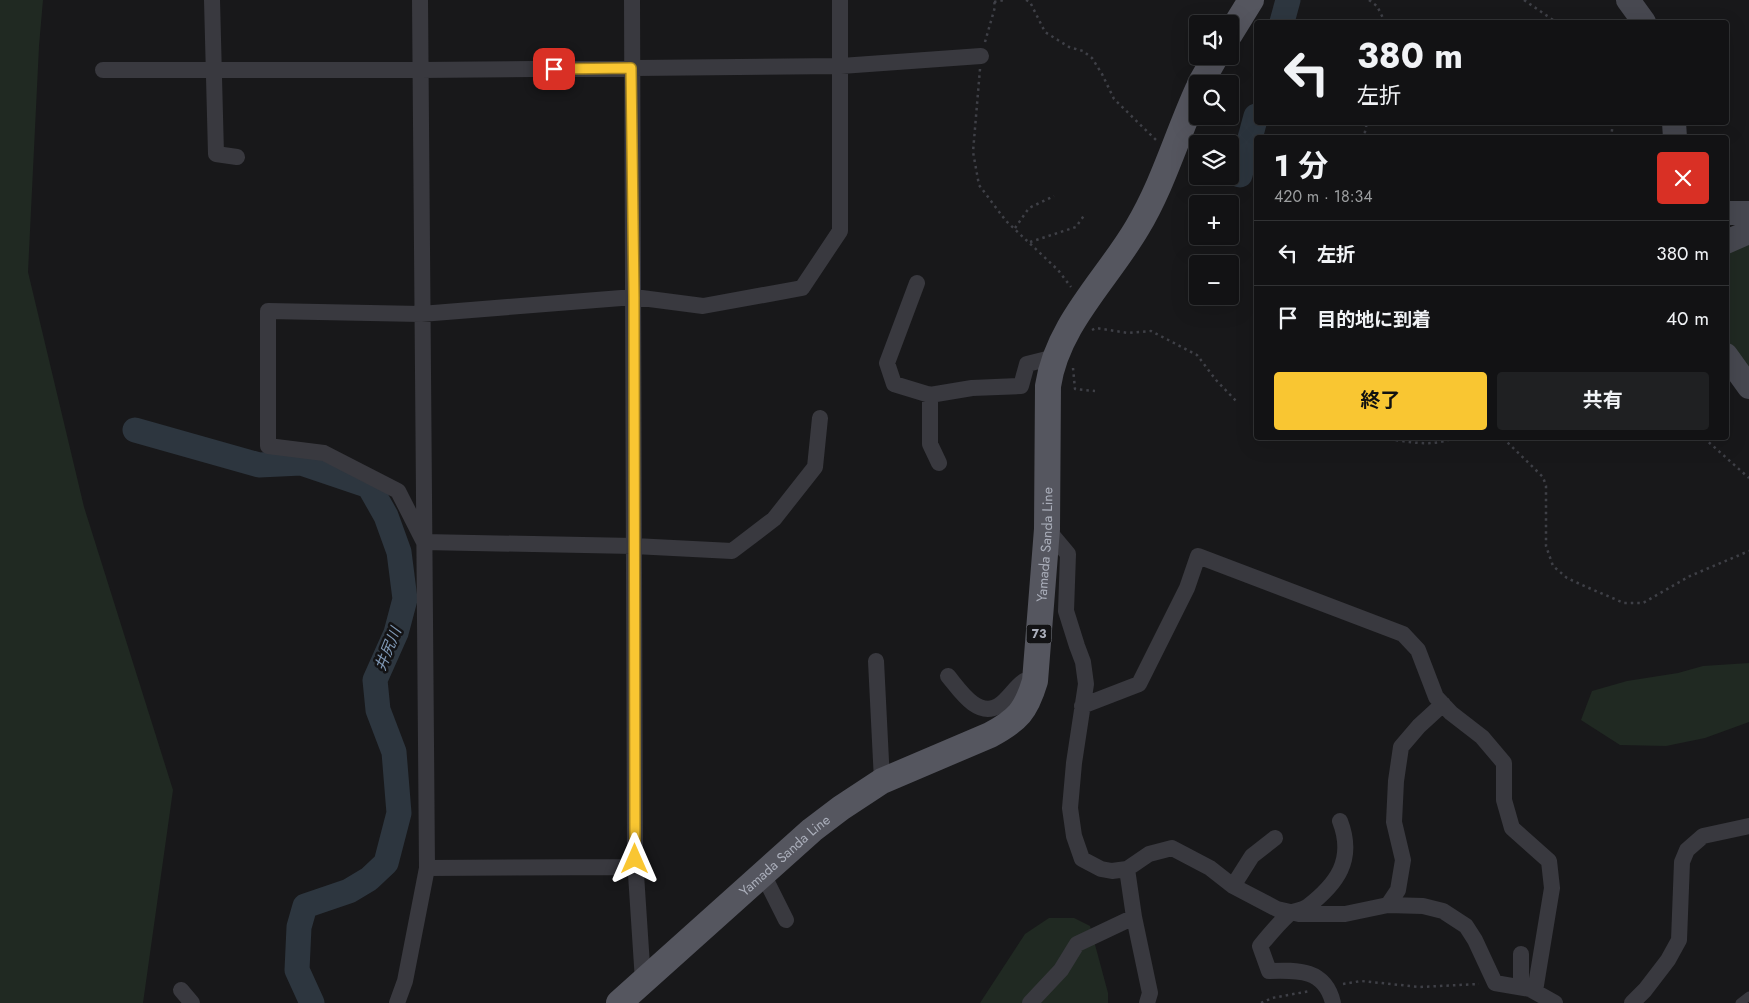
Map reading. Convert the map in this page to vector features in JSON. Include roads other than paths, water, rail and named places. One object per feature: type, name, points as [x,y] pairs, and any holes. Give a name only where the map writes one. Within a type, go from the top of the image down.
[{"type":"main road","points":[[1239,19],[1251,0]]},
{"type":"main road","name":"Yamada Sanda Line","points":[[619,1003],[812,830],[841,808],[882,781],[990,735],[1006,726],[1019,716],[1029,702],[1035,681],[1046,529],[1048,386],[1055,358],[1085,304],[1137,229],[1173,153],[1189,112]]},
{"type":"street","points":[[212,0],[216,154],[237,157]]},
{"type":"street","points":[[397,1003],[405,981],[427,868],[421,314],[420,0]]},
{"type":"street","points":[[632,0],[636,867],[643,981]]},
{"type":"street","points":[[424,542],[398,491],[324,453],[268,446],[268,311],[421,314],[634,297],[703,306],[802,288],[840,231],[840,0]]},
{"type":"street","points":[[1628,0],[1643,20]]},
{"type":"street","points":[[103,70],[420,70],[841,66],[981,56]]},
{"type":"street","points":[[1729,213],[1749,213]]},
{"type":"street","points":[[1729,241],[1749,232]]},
{"type":"street","points":[[916,283],[887,363],[894,384],[930,395],[972,388],[1021,386],[1027,364],[1055,358]]},
{"type":"street","points":[[1729,359],[1749,387]]},
{"type":"street","points":[[1729,373],[1749,391]]},
{"type":"street","points":[[930,395],[930,444],[939,463]]},
{"type":"street","points":[[424,542],[634,546],[732,551],[774,519],[815,467],[820,418]]},
{"type":"street","points":[[1046,529],[1068,554],[1066,611],[1083,662],[1086,684],[1074,763],[1070,808],[1074,836],[1082,859],[1101,869],[1112,871],[1127,869],[1149,854],[1172,848],[1210,868],[1233,886],[1276,909],[1299,914],[1345,914],[1388,905],[1423,906],[1442,911],[1466,926],[1475,940],[1495,983],[1528,989],[1555,1003]]},
{"type":"street","points":[[1082,706],[1140,684],[1188,588],[1198,556],[1403,634],[1418,650],[1436,696],[1451,713],[1482,737],[1504,763],[1504,800],[1512,828],[1549,862],[1552,888],[1528,989]]},
{"type":"street","points":[[876,661],[882,781]]},
{"type":"street","points":[[948,676],[967,698],[980,708],[990,709],[998,706],[1024,681],[1035,681]]},
{"type":"street","points":[[1388,905],[1398,890],[1402,860],[1394,822],[1396,781],[1401,747],[1419,726],[1443,704]]},
{"type":"street","points":[[1333,1003],[1331,996],[1319,979],[1300,970],[1270,971],[1260,946],[1291,912],[1304,909],[1333,885],[1344,864],[1346,835],[1340,821]]},
{"type":"street","points":[[1632,1003],[1645,990],[1668,960],[1679,940],[1682,862],[1687,850],[1702,836],[1749,826]]},
{"type":"street","points":[[1233,886],[1252,856],[1275,838]]},
{"type":"street","points":[[427,868],[636,867]]},
{"type":"street","points":[[1127,869],[1134,917],[1150,993],[1147,1003]]},
{"type":"street","points":[[763,874],[786,920]]},
{"type":"street","points":[[1030,1003],[1061,970],[1077,944],[1134,917]]},
{"type":"street","points":[[1521,954],[1528,989]]},
{"type":"street","points":[[181,990],[192,1003]]},
{"type":"lane","points":[[1740,1003],[1749,996]]},
{"type":"waterway","points":[[1283,20],[1288,0]]},
{"type":"waterway","points":[[1240,175],[1254,123]]},
{"type":"waterway","name":"井尻川","points":[[135,430],[259,465],[301,463],[369,486],[386,516],[399,552],[405,599],[396,633],[375,680],[378,710],[394,752],[399,813],[386,863],[369,879],[349,891],[305,906],[299,927],[297,970],[312,1003]]}]
